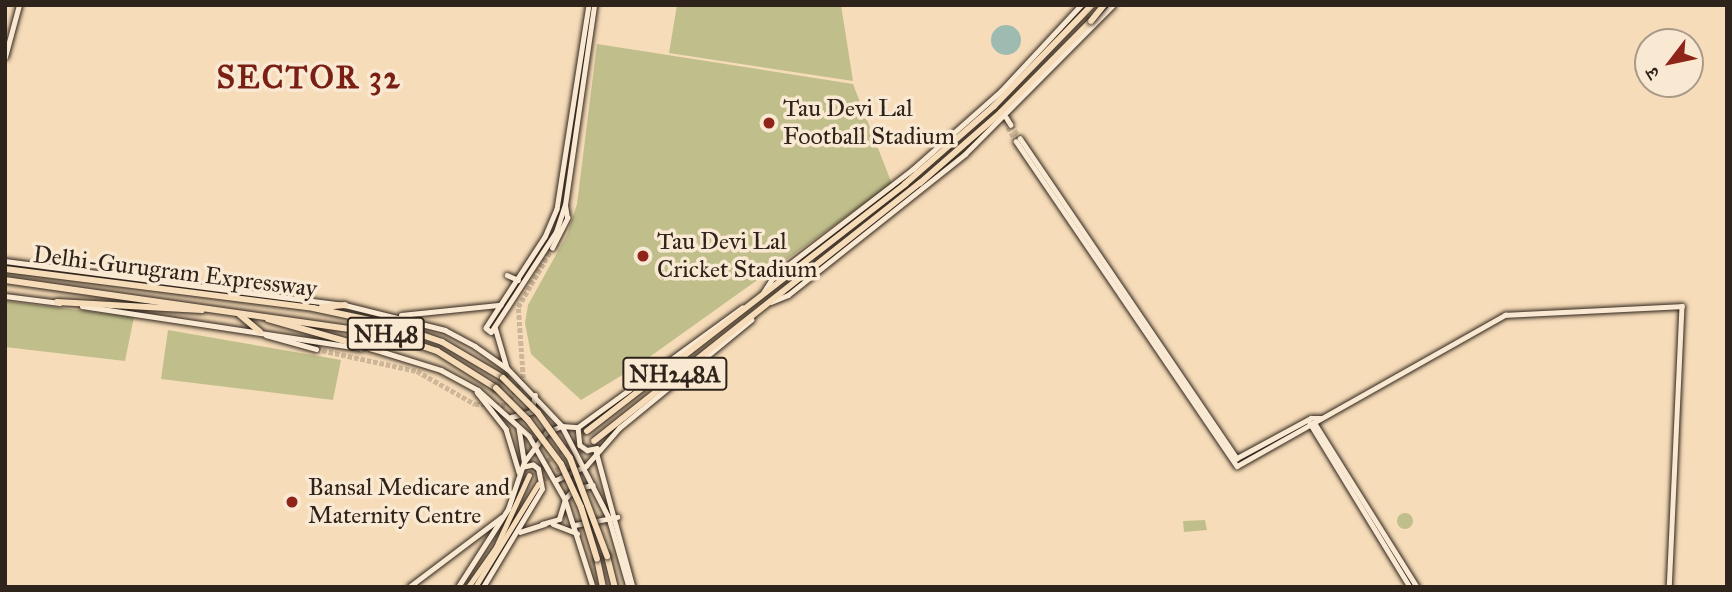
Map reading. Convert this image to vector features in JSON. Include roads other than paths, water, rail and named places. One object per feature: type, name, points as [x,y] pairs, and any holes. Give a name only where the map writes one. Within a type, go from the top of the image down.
[{"type":"highway","name":"NH248A","points":[[764,300],[929,164],[994,106],[1095,5]]},
{"type":"highway","name":"NH248A","points":[[587,431],[940,166],[1091,21],[1104,5]]},
{"type":"highway","name":"Delhi-Gurugram Expressway","points":[[5,269],[176,294],[313,308],[418,332],[474,358],[503,378],[538,413],[570,458],[607,556],[615,587]]},
{"type":"highway","name":"Delhi-Gurugram Expressway","points":[[5,280],[174,303],[414,342],[463,365],[496,388],[528,420],[561,464],[573,486],[597,559],[603,587]]},
{"type":"highway","points":[[57,302],[204,310]]},
{"type":"highway","points":[[313,308],[345,305]]},
{"type":"highway","name":"NH248A","points":[[596,447],[755,307]]},
{"type":"highway","points":[[239,314],[260,332]]},
{"type":"highway","points":[[264,317],[380,351]]},
{"type":"main road","points":[[5,57],[19,5]]},
{"type":"main road","points":[[589,5],[557,209],[518,280],[486,328],[491,332],[556,232],[565,205],[594,5]]},
{"type":"main road","points":[[764,300],[774,276],[913,169],[1001,91],[1081,5]]},
{"type":"main road","points":[[1095,5],[1105,13]]},
{"type":"main road","points":[[764,300],[788,295],[1005,118],[1113,5]]},
{"type":"main road","points":[[1005,118],[1010,126]]},
{"type":"main road","points":[[1018,139],[1231,462],[1240,466],[1311,421],[1321,418],[1510,313],[1682,306],[1669,587]]},
{"type":"main road","points":[[552,248],[567,218],[565,205]]},
{"type":"main road","points":[[5,261],[345,305],[397,316],[445,331],[507,368],[536,395],[562,426],[586,466],[609,518],[631,587]]},
{"type":"main road","points":[[507,275],[518,280]]},
{"type":"main road","points":[[5,296],[380,351],[441,370],[472,387],[511,417],[536,447],[565,499],[593,587]]},
{"type":"main road","points":[[397,316],[501,305]]},
{"type":"main road","points":[[457,587],[505,515],[524,462],[547,432],[562,426],[578,427],[732,313],[755,307]]},
{"type":"main road","points":[[495,326],[507,368]]},
{"type":"main road","points":[[260,332],[316,349]]},
{"type":"main road","points":[[472,387],[506,429],[520,474]]},
{"type":"main road","points":[[511,417],[531,412],[536,395]]},
{"type":"main road","points":[[1311,421],[1410,587]]},
{"type":"main road","points":[[1311,421],[1417,587]]},
{"type":"main road","points":[[518,425],[524,462]]},
{"type":"main road","points":[[578,427],[580,445],[587,450],[596,447]]},
{"type":"main road","points":[[556,480],[586,466],[596,447]]},
{"type":"main road","points":[[596,447],[617,517],[631,587]]},
{"type":"main road","points":[[483,587],[537,503],[544,481],[533,464],[520,474]]},
{"type":"main road","points":[[468,587],[495,547],[529,475]]},
{"type":"main road","points":[[475,587],[538,484]]},
{"type":"main road","points":[[517,535],[559,519],[565,499],[581,486],[594,486]]},
{"type":"main road","points":[[409,587],[505,515]]},
{"type":"main road","points":[[575,525],[617,517]]},
{"type":"main road","points":[[542,524],[559,523],[578,534]]},
{"type":"water","points":[[1006,25],[1017,29],[1021,40],[1017,51],[1006,55],[995,51],[991,40],[995,29]]},
{"type":"tunnel","points":[[1011,125],[1020,138]]},
{"type":"tunnel","points":[[1008,127],[1016,141]]},
{"type":"tunnel","points":[[316,349],[417,371],[475,404],[506,405],[523,378],[518,307],[552,248]]},
{"type":"tunnel","points":[[529,475],[587,431]]},
{"type":"tunnel","points":[[538,484],[594,441]]},
{"type":"place","name":"Tau Devi Lal Football Stadium","points":[[769,123]]},
{"type":"place","name":"Tau Devi Lal Cricket Stadium","points":[[643,256]]},
{"type":"place","name":"Bansal Medicare and Maternity Centre","points":[[292,502]]},
{"type":"district","name":"SECTOR 32","points":[[309,78]]}]
